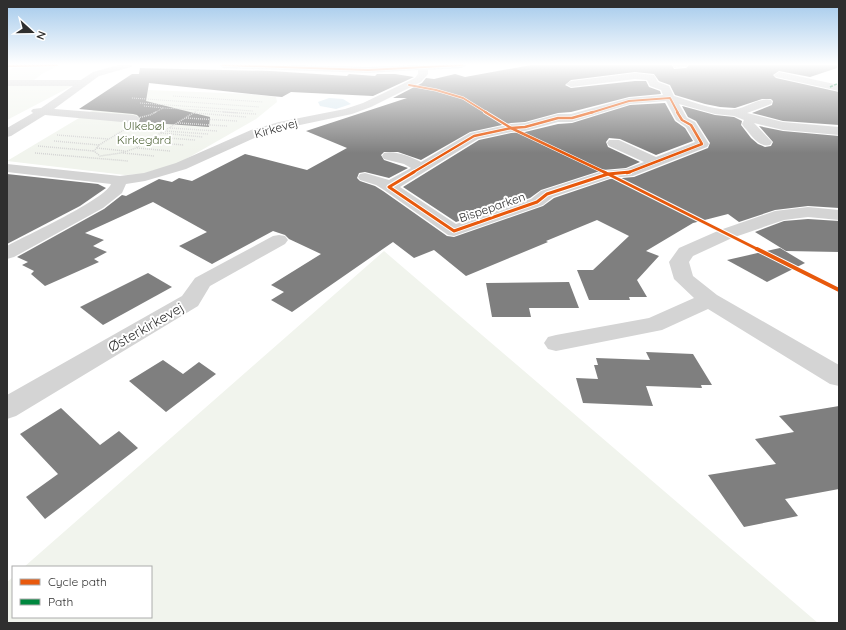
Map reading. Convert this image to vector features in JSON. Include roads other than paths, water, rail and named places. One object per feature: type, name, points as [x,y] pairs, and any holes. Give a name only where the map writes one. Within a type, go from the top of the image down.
[{"type":"street","points":[[48,94],[25,108],[133,119]]},
{"type":"street","points":[[7,133],[44,111],[67,94]]},
{"type":"street","name":"Kirkevej","points":[[7,168],[120,180],[164,172],[255,133],[279,126],[348,112],[368,105],[389,94]]},
{"type":"street","name":"Bispeparken","points":[[365,177],[381,182],[454,231],[537,202],[547,194],[608,174],[628,173],[702,144],[691,125],[682,120],[668,94]]},
{"type":"street","name":"Bispeparken","points":[[389,187],[474,136],[558,118],[572,118],[629,101],[670,98],[715,111],[736,113],[751,119],[783,126],[839,131]]},
{"type":"street","name":"Bispeparken","points":[[736,113],[767,102]]},
{"type":"street","points":[[751,119],[748,124],[765,142]]},
{"type":"street","points":[[614,143],[655,162]]},
{"type":"street","points":[[389,156],[409,161],[421,168]]},
{"type":"street","points":[[7,253],[97,205],[117,190],[120,180]]},
{"type":"street","points":[[839,215],[808,212],[781,215],[726,234],[686,252],[679,262],[684,279],[709,300],[839,376]]},
{"type":"street","name":"Østerkirkevej","points":[[7,408],[190,301],[202,282],[279,240]]},
{"type":"street","points":[[556,343],[654,325],[709,300]]},
{"type":"park label","name":"Ulkebøl Kirkegård","points":[[144,132]]}]
